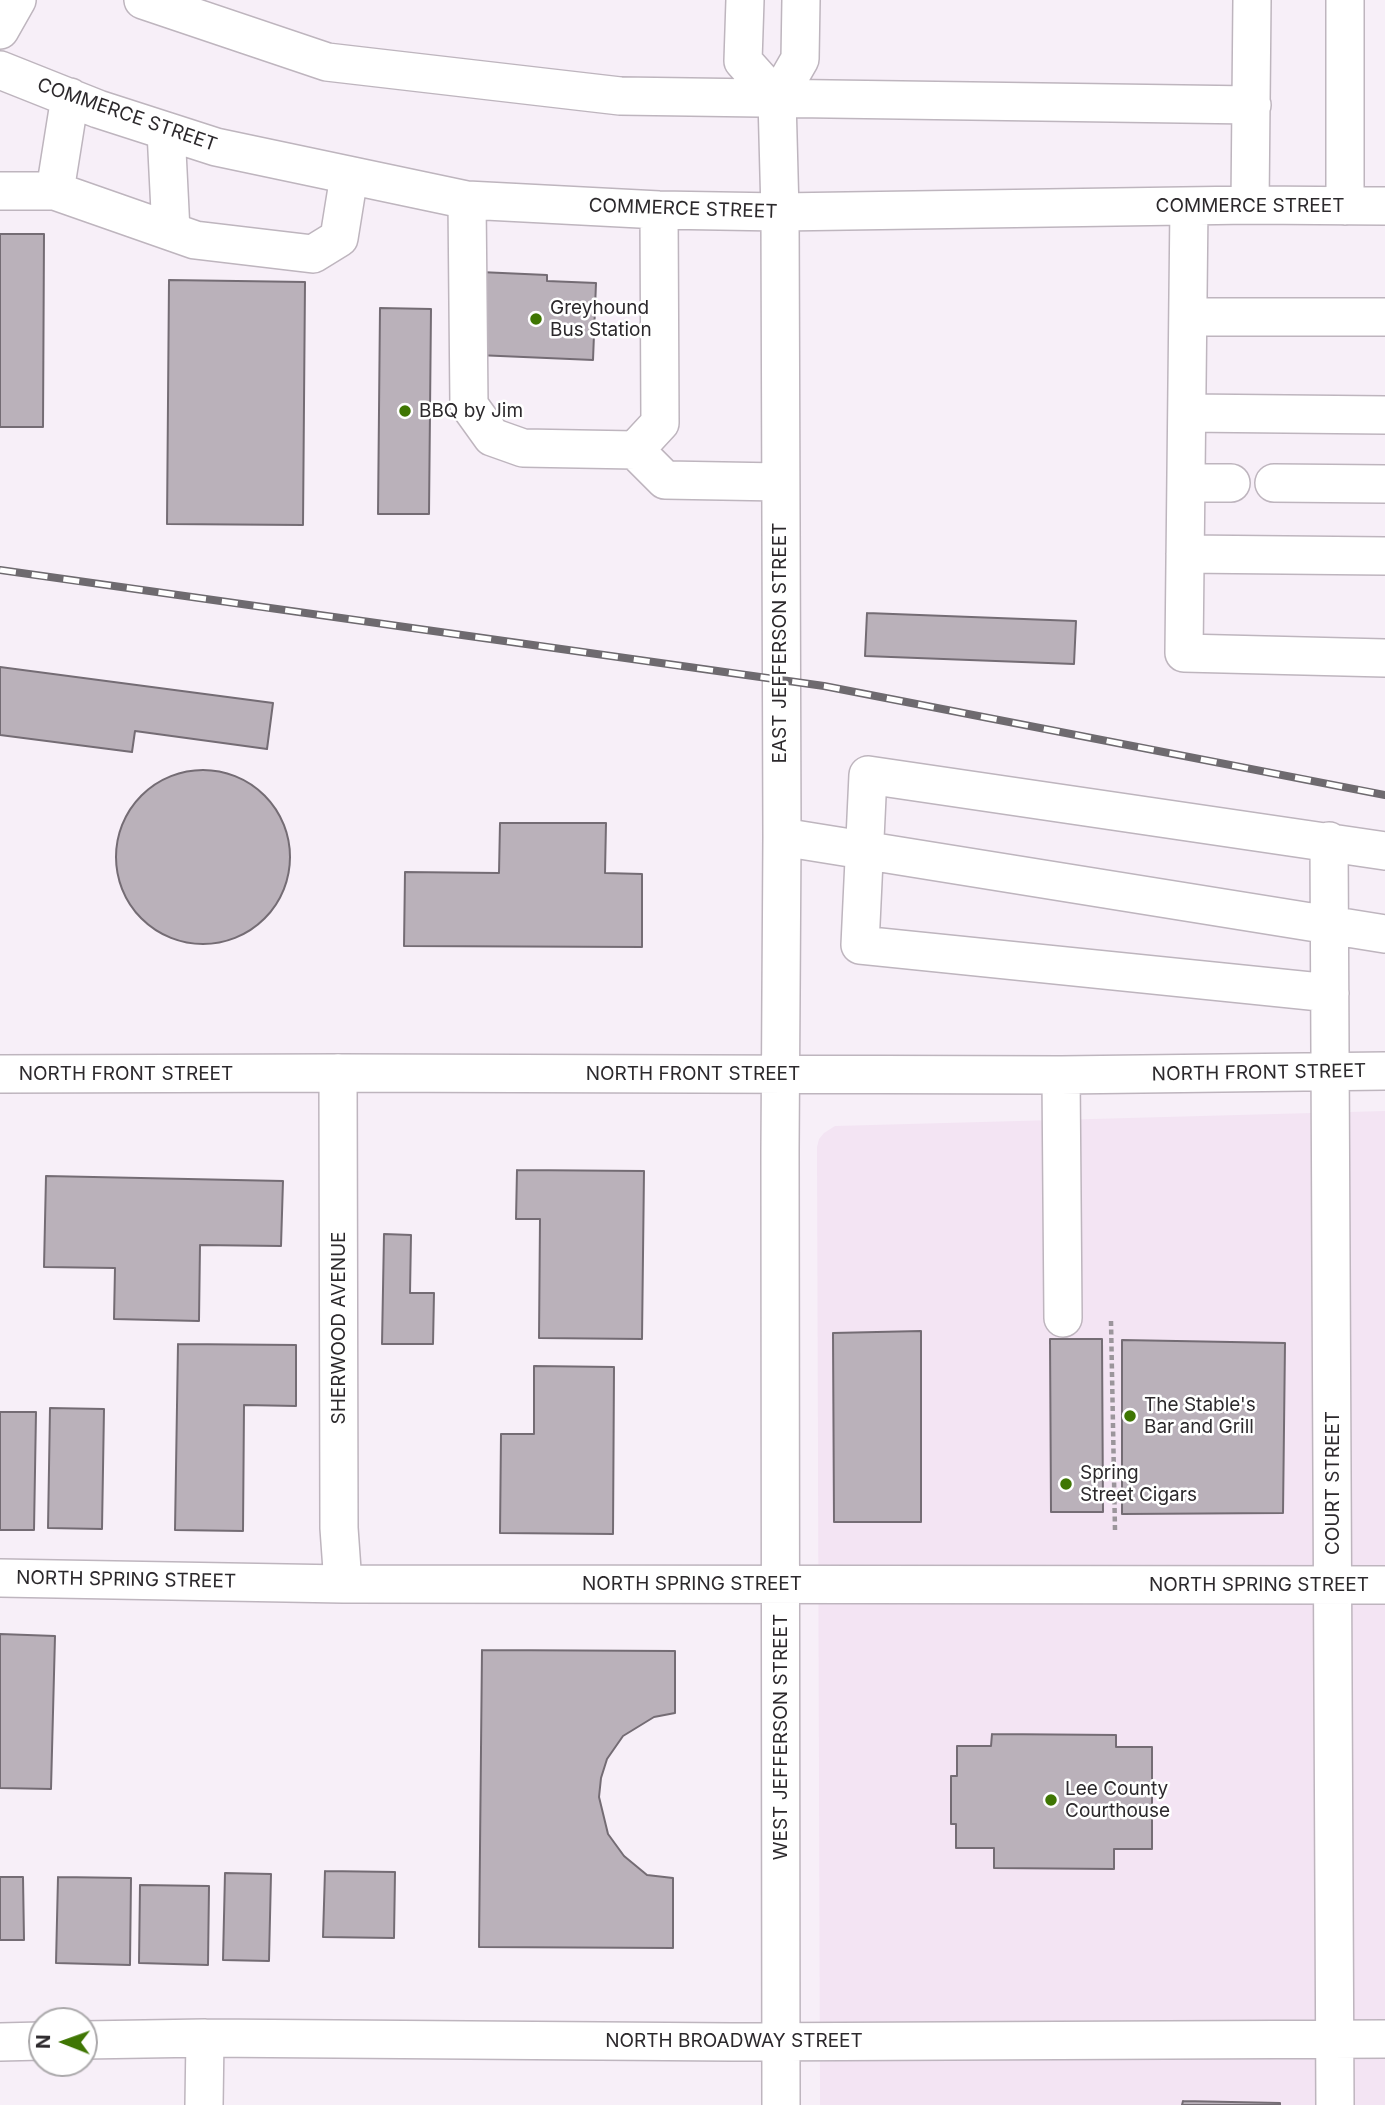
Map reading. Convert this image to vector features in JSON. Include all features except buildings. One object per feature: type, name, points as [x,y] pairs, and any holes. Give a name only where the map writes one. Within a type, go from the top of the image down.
[{"type":"street","points":[[0,30],[17,0]]},
{"type":"street","points":[[143,0],[327,62],[620,96],[1252,105]]},
{"type":"street","points":[[745,0],[743,61],[777,99]]},
{"type":"street","points":[[777,99],[800,59],[801,0]]},
{"type":"street","points":[[1250,205],[1252,0]]},
{"type":"street","points":[[1345,0],[1345,206]]},
{"type":"street","name":"COMMERCE STREET","points":[[0,69],[70,97],[216,148],[467,200],[780,212],[1250,205],[1385,206]]},
{"type":"street","points":[[55,191],[70,97]]},
{"type":"street","name":"EAST JEFFERSON STREET","points":[[777,99],[780,212],[782,837],[780,1074]]},
{"type":"street","points":[[166,131],[171,231]]},
{"type":"street","points":[[0,191],[55,191],[195,240],[313,254],[339,238],[349,176]]},
{"type":"street","points":[[467,200],[469,405],[492,436],[523,448],[635,450],[665,480],[780,482]]},
{"type":"street","points":[[1189,206],[1184,653],[1385,657]]},
{"type":"street","points":[[635,450],[660,423],[659,209]]},
{"type":"street","points":[[1188,317],[1385,317]]},
{"type":"street","points":[[1187,413],[1385,415]]},
{"type":"street","points":[[1186,483],[1231,483]]},
{"type":"street","points":[[1274,483],[1385,484]]},
{"type":"street","points":[[1185,554],[1385,556]]},
{"type":"street","points":[[1330,993],[860,945],[868,775],[1385,851]]},
{"type":"street","points":[[782,837],[1385,934]]},
{"type":"street","name":"COURT STREET","points":[[1329,841],[1335,2105]]},
{"type":"street","name":"NORTH FRONT STREET","points":[[0,1074],[1061,1075],[1385,1071]]},
{"type":"street","name":"SHERWOOD AVENUE","points":[[338,1073],[339,1514],[343,1584]]},
{"type":"street","name":"WEST JEFFERSON STREET","points":[[780,1074],[781,2105]]},
{"type":"street","points":[[1061,1075],[1063,1318]]},
{"type":"street","name":"NORTH SPRING STREET","points":[[0,1578],[343,1584],[1385,1586]]},
{"type":"street","points":[[204,2105],[205,2038]]},
{"type":"street","name":"NORTH BROADWAY STREET","points":[[98,2040],[205,2038],[781,2042],[1385,2039]]},
{"type":"street","points":[[0,2042],[28,2041]]},
{"type":"path","points":[[1111,1321],[1115,1530]]},
{"type":"shaded area","points":[[1385,1111],[1385,2105],[820,2105],[819,1139],[835,1126]]},
{"type":"railway","points":[[0,570],[824,686],[1385,795]]},
{"type":"place","name":"Greyhound Bus Station","points":[[536,319]]},
{"type":"place","name":"BBQ by Jim","points":[[405,411]]},
{"type":"place","name":"The Stable's Bar and Grill","points":[[1130,1416]]},
{"type":"place","name":"Spring Street Cigars","points":[[1066,1484]]},
{"type":"place","name":"Lee County Courthouse","points":[[1051,1800]]}]
